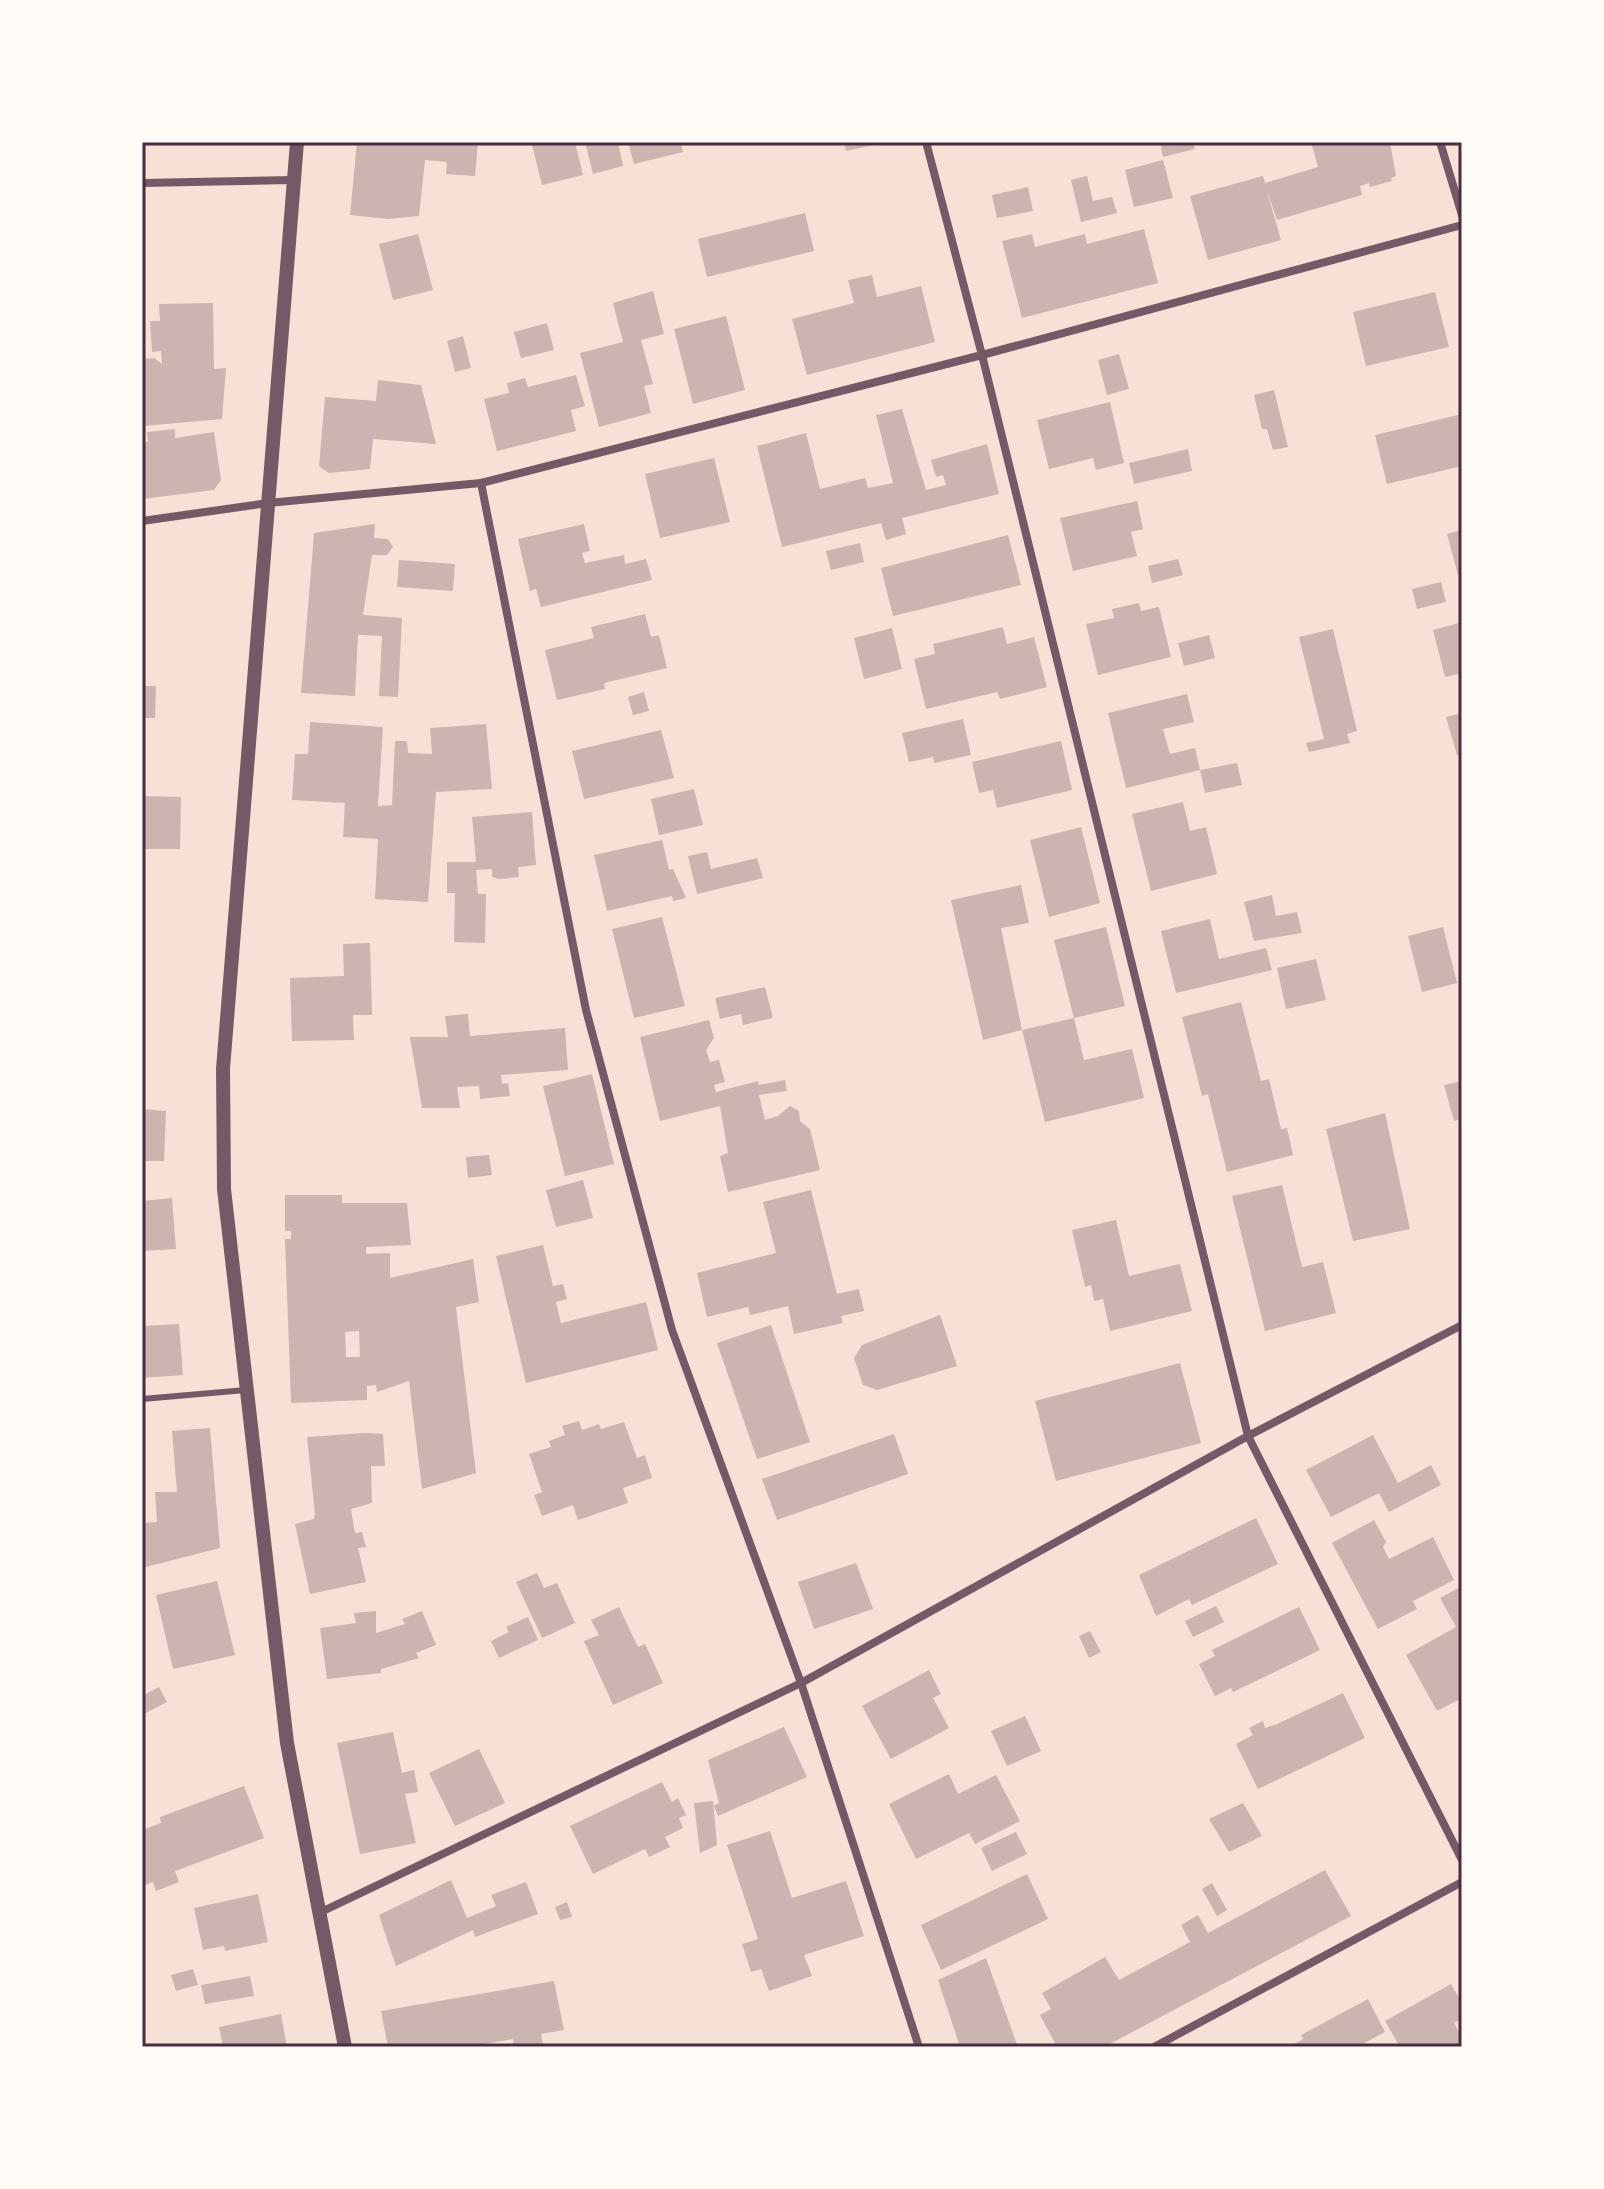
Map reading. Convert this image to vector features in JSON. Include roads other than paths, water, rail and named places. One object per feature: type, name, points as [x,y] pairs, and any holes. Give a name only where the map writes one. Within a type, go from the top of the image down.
[{"type":"street","points":[[297,142],[223,1069],[224,1189],[287,1743],[345,2047]]},
{"type":"street","points":[[926,142],[982,355],[1248,1436],[1462,1860]]},
{"type":"street","points":[[1440,142],[1462,215]]},
{"type":"street","points":[[142,183],[294,180]]},
{"type":"street","points":[[142,521],[268,503],[481,483],[982,355],[1462,225]]},
{"type":"street","points":[[481,483],[586,1010],[672,1330],[801,1683],[919,2047]]},
{"type":"street","points":[[321,1912],[801,1683],[1248,1436],[1462,1325]]},
{"type":"street","points":[[1154,2047],[1462,1882]]},
{"type":"lane","points":[[142,1399],[246,1390]]}]
